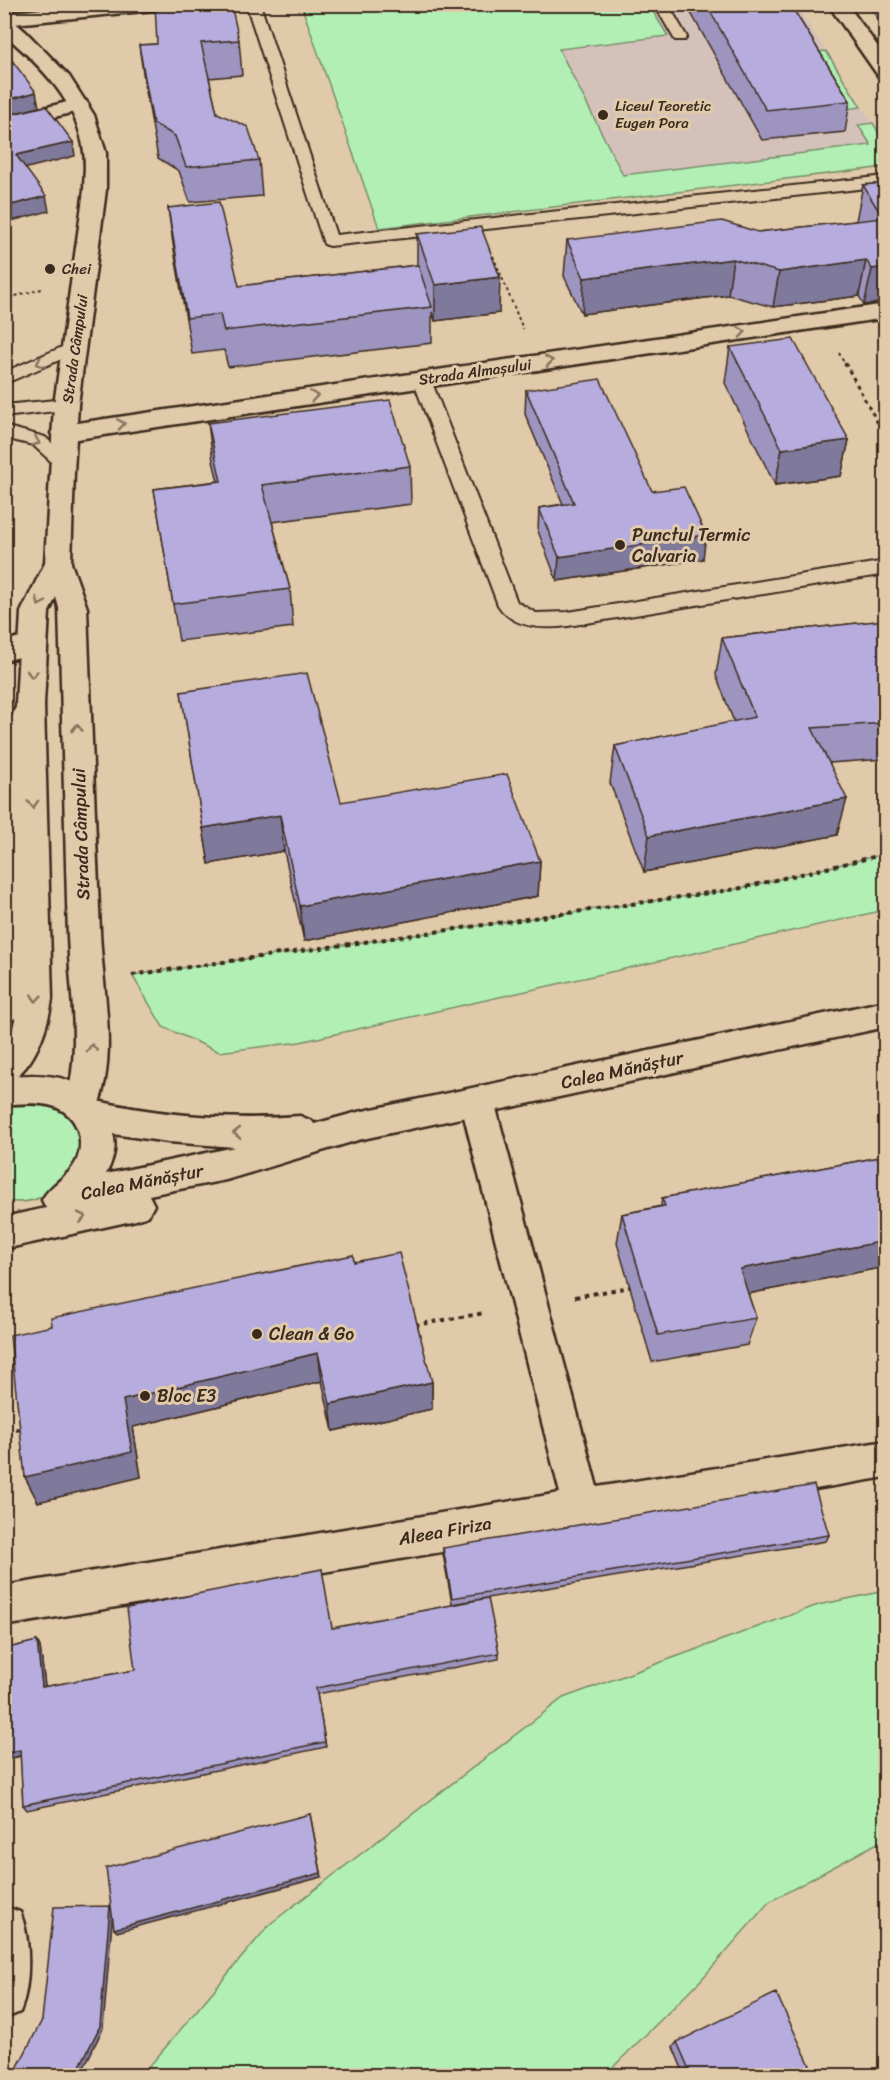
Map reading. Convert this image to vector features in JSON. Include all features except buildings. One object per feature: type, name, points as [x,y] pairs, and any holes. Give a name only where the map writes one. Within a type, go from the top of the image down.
[{"type":"main road","points":[[4,21],[154,4]]},
{"type":"main road","points":[[837,4],[885,73]]},
{"type":"main road","name":"Strada Câmpului","points":[[4,21],[50,68],[79,105],[89,129],[95,153],[95,190],[66,405],[58,563],[74,608],[85,982],[92,1055],[86,1109]]},
{"type":"main road","points":[[4,124],[79,105]]},
{"type":"main road","name":"Strada Almașului","points":[[64,433],[885,311]]},
{"type":"main road","name":"Strada Câmpului","points":[[4,1069],[23,1045],[30,1030],[38,988],[30,704],[35,612],[58,563]]},
{"type":"main road","points":[[4,651],[33,644]]},
{"type":"main road","points":[[4,1009],[10,991],[14,752],[30,704]]},
{"type":"main road","name":"Calea Mănăștur","points":[[4,1213],[39,1210],[65,1197],[226,1165],[358,1126],[885,1014]]},
{"type":"main road","name":"Calea Mănăștur","points":[[4,1091],[31,1086],[46,1087],[60,1091],[86,1109],[174,1130],[228,1133],[285,1132],[358,1126]]},
{"type":"main road","points":[[477,1101],[583,1508]]},
{"type":"main road","name":"Calea Mănăștur","points":[[65,1197],[85,1178],[96,1156],[97,1134],[86,1109]]},
{"type":"main road","points":[[4,1233],[61,1222],[183,1192],[265,1167],[414,1114]]},
{"type":"main road","name":"Aleea Firiza","points":[[4,1606],[885,1459]]},
{"type":"main road","points":[[4,1928],[4,1996]]},
{"type":"lane","points":[[253,4],[330,241],[885,181]]},
{"type":"lane","points":[[661,4],[680,37]]},
{"type":"lane","points":[[4,379],[74,347]]},
{"type":"lane","points":[[422,380],[508,605],[530,621],[568,620],[885,567]]},
{"type":"lane","points":[[4,411],[66,405]]},
{"type":"lane","points":[[4,432],[39,441],[62,461]]},
{"type":"path","points":[[454,227],[479,240],[496,259],[537,363]]},
{"type":"path","points":[[4,299],[51,286]]},
{"type":"path","points":[[822,321],[885,438]]},
{"type":"path","points":[[132,975],[737,889],[885,854]]},
{"type":"path","points":[[4,1433],[30,1426]]},
{"type":"shaded area","name":"Liceul Teoretic Eugen Pora","points":[[327,4],[796,5],[885,143],[885,167],[379,228],[302,7]]},
{"type":"green space","name":"Liceul Teoretic Eugen Pora","points":[[327,5],[649,5],[668,36],[559,49],[623,175],[871,145],[858,125],[873,123],[885,143],[885,167],[379,228],[302,7]]},
{"type":"green space","points":[[826,51],[861,107],[832,111],[797,54]]},
{"type":"green space","points":[[885,854],[885,910],[300,1042],[219,1052],[163,1027],[132,975],[737,889]]},
{"type":"green space","points":[[54,1102],[80,1125],[81,1160],[65,1179],[40,1198],[19,1202],[5,1201],[4,1104]]},
{"type":"green space","points":[[885,1591],[885,1839],[769,1902],[701,1980],[605,2075],[142,2075],[270,1924],[563,1698],[818,1605]]},
{"type":"place","name":"Liceul Teoretic Eugen Pora","points":[[603,115]]},
{"type":"place","name":"Chei","points":[[50,269]]},
{"type":"place","name":"Punctul Termic Calvaria","points":[[620,545]]},
{"type":"place","name":"Clean & Go","points":[[257,1334]]},
{"type":"place","name":"Bloc E3","points":[[145,1396]]}]
